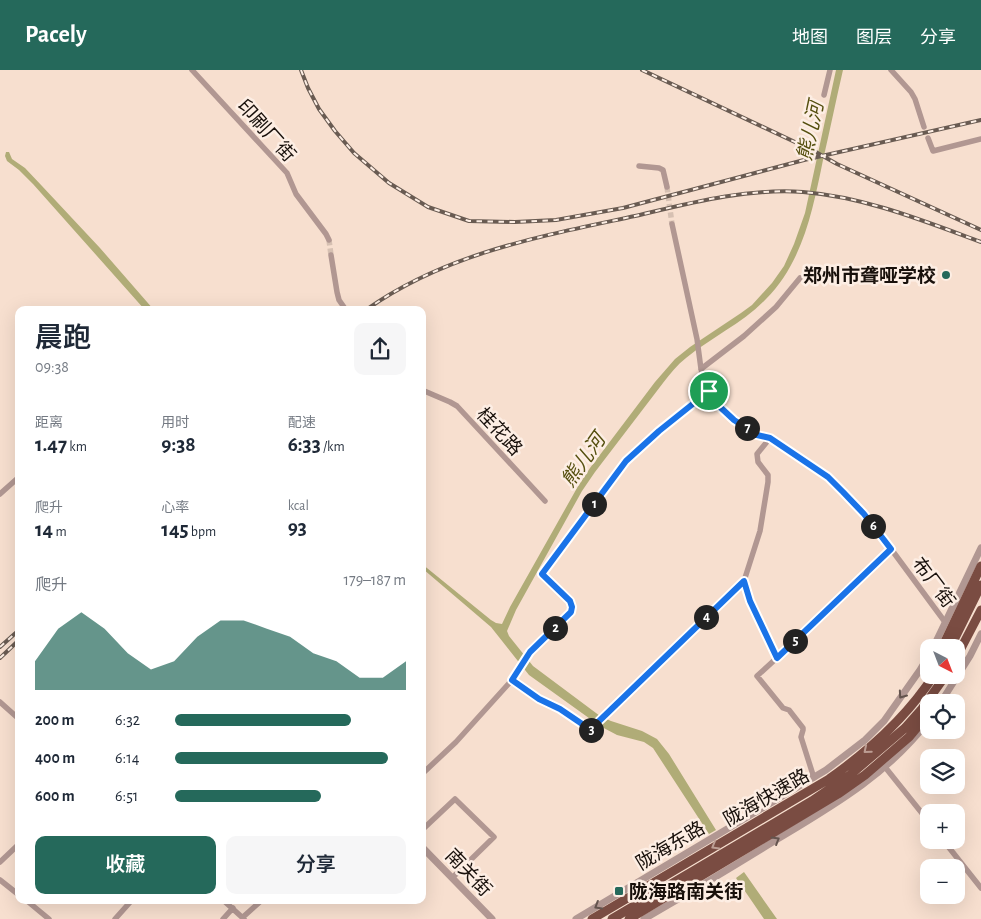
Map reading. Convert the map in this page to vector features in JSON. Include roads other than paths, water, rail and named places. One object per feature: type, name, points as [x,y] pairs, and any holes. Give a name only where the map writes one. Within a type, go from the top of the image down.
[{"type":"highway","points":[[946,639],[981,566]]},
{"type":"highway","points":[[954,639],[981,585]]},
{"type":"highway","points":[[965,641],[981,610]]},
{"type":"highway","points":[[902,717],[904,708],[921,684]]},
{"type":"highway","name":"陇海快速路","points":[[592,919],[829,779],[882,738],[922,694],[928,684]]},
{"type":"highway","name":"陇海快速路","points":[[612,919],[812,801],[850,775],[905,728],[940,684]]},
{"type":"highway","points":[[629,919],[847,788],[909,737],[920,724]]},
{"type":"street","name":"印刷厂街","points":[[192,70],[287,173],[296,194],[329,240]]},
{"type":"street","points":[[824,95],[830,70]]},
{"type":"street","points":[[891,70],[911,92],[924,127]]},
{"type":"street","points":[[928,138],[933,151],[981,139]]},
{"type":"street","points":[[639,166],[663,170],[666,188]]},
{"type":"street","name":"布厂街","points":[[672,224],[697,339],[701,369],[705,384],[719,406],[734,420],[757,435],[770,438],[828,477],[864,514],[945,622]]},
{"type":"street","points":[[331,254],[337,292],[343,306]]},
{"type":"street","points":[[701,369],[744,336],[776,307],[800,278]]},
{"type":"street","points":[[426,770],[456,742],[512,680],[530,652],[571,612],[570,601],[542,574],[626,461],[659,431],[709,391]]},
{"type":"street","name":"桂花路","points":[[426,393],[456,406],[545,501]]},
{"type":"street","points":[[512,680],[539,699],[560,709],[591,730],[744,581],[760,531],[768,478],[768,475],[758,462],[757,454],[770,438]]},
{"type":"street","points":[[0,494],[15,481]]},
{"type":"street","points":[[936,639],[981,548]]},
{"type":"street","points":[[814,778],[801,737],[802,728],[789,710],[783,708],[757,676],[891,549]]},
{"type":"street","points":[[744,581],[750,601],[777,658]]},
{"type":"street","points":[[946,694],[970,656],[981,634]]},
{"type":"street","name":"陇海东路","points":[[576,919],[814,778],[842,759],[884,721],[920,670]]},
{"type":"street","points":[[0,702],[15,716]]},
{"type":"street","points":[[644,919],[811,820],[857,789],[885,767],[920,731]]},
{"type":"street","points":[[885,767],[920,811]]},
{"type":"street","points":[[426,826],[455,799],[494,837],[452,878]]},
{"type":"street","points":[[0,862],[15,848]]},
{"type":"street","points":[[950,849],[981,888]]},
{"type":"street","name":"南关街","points":[[426,851],[492,919]]},
{"type":"street","points":[[0,880],[15,892]]},
{"type":"street","points":[[31,904],[49,919]]},
{"type":"street","points":[[115,919],[128,904]]},
{"type":"street","points":[[228,904],[244,918],[258,904]]},
{"type":"street","points":[[223,919],[232,908]]},
{"type":"tunnel","points":[[667,187],[672,224]]},
{"type":"tunnel","points":[[329,240],[331,255]]},
{"type":"railway","points":[[301,70],[319,109],[354,153],[389,183],[428,207],[469,221],[515,222],[556,220],[623,208],[804,160],[981,120]]},
{"type":"railway","points":[[642,70],[814,151],[837,164],[981,230]]},
{"type":"railway","points":[[372,306],[397,290],[429,274],[462,260],[496,249],[565,231],[739,194],[782,191],[849,199],[894,211],[981,242]]},
{"type":"railway","points":[[0,647],[15,634]]},
{"type":"railway","points":[[0,658],[15,644]]},
{"type":"place","name":"郑州市聋哑学校","points":[[946,275]]},
{"type":"place","name":"陇海路南关街","points":[[619,891]]},
{"type":"water label","name":"熊儿河","points":[[810,131]]},
{"type":"water label","name":"熊儿河","points":[[583,460]]}]
